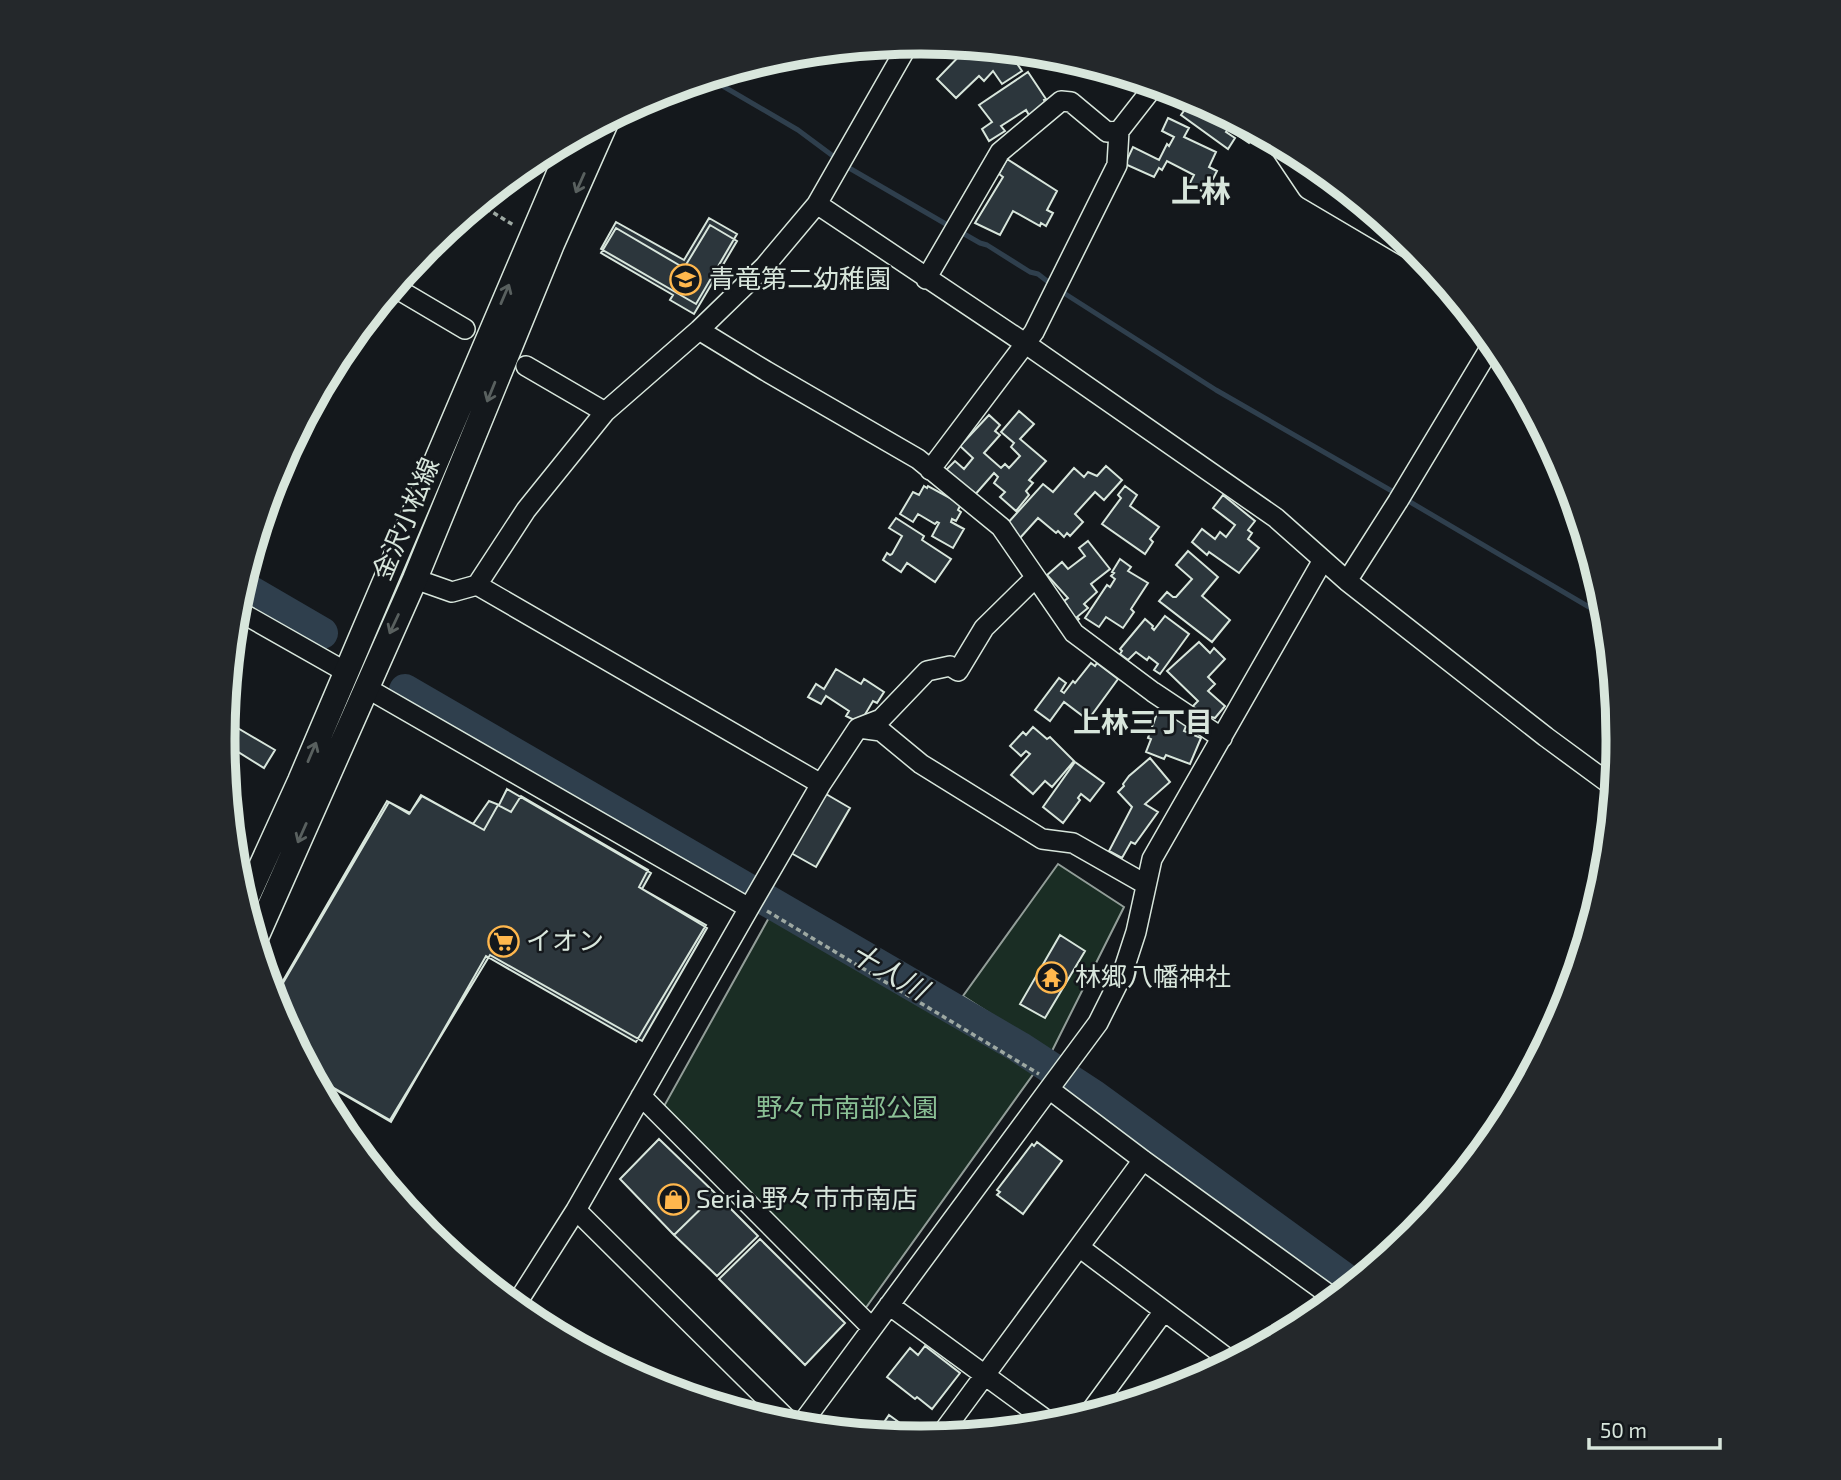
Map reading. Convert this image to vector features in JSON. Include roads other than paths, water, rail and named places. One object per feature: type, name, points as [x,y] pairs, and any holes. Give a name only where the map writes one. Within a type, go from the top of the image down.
[{"type":"main road","name":"金沢小松線","points":[[251,889],[356,679],[415,579],[552,244],[601,134]]},
{"type":"main road","name":"金沢小松線","points":[[261,926],[356,679],[568,152]]},
{"type":"street","points":[[477,586],[526,510],[605,412],[699,330],[764,267],[817,204],[902,55]]},
{"type":"street","points":[[930,470],[1026,344],[1116,165],[1119,131],[1148,94]]},
{"type":"street","points":[[926,279],[1000,152],[1060,101],[1071,102],[1107,132],[1119,131]]},
{"type":"street","points":[[1291,164],[1308,189],[1382,233]]},
{"type":"street","points":[[817,204],[1026,344],[1276,518],[1347,581],[1605,780]]},
{"type":"street","points":[[402,292],[465,329]]},
{"type":"street","points":[[699,330],[918,459],[1001,527],[1074,634],[1222,738]]},
{"type":"street","points":[[1347,581],[1487,353]]},
{"type":"street","points":[[526,366],[605,412]]},
{"type":"street","points":[[807,1416],[1098,1023],[1122,975],[1136,932],[1144,884],[1152,859],[1323,560]]},
{"type":"street","points":[[521,1297],[576,1210],[821,785],[858,728],[881,719],[927,671],[950,666],[958,671],[984,628],[1035,578]]},
{"type":"street","points":[[415,579],[452,592],[477,586],[821,785]]},
{"type":"street","points":[[246,616],[356,679],[755,898]]},
{"type":"street","points":[[858,728],[881,731],[921,764],[1042,839],[1073,843],[1144,884]]},
{"type":"street","points":[[1057,1078],[1143,1160],[1326,1292]]},
{"type":"street","points":[[641,1096],[872,1328]]},
{"type":"street","points":[[948,1425],[1143,1160]]},
{"type":"street","points":[[576,1210],[779,1411]]},
{"type":"street","points":[[1079,1247],[1223,1356]]},
{"type":"street","points":[[889,1306],[1040,1415]]},
{"type":"street","points":[[1097,1402],[1164,1311]]},
{"type":"waterway","points":[[721,85],[798,130],[837,159]]},
{"type":"waterway","points":[[844,165],[951,227]]},
{"type":"waterway","points":[[959,231],[1038,274],[1216,390],[1397,494]]},
{"type":"waterway","points":[[1405,499],[1594,610]]},
{"type":"waterway","name":"十人川","points":[[251,592],[322,633]]},
{"type":"waterway","name":"十人川","points":[[405,690],[1019,1047],[1094,1096],[1345,1279]]},
{"type":"place","name":"青竜第二幼稚園","points":[[686,279]]},
{"type":"place","name":"イオン","points":[[503,941]]},
{"type":"place","name":"林郷八幡神社","points":[[1052,977]]},
{"type":"place","name":"Seria 野々市市南店","points":[[673,1199]]},
{"type":"district","name":"上林","points":[[1201,192]]},
{"type":"district","name":"上林三丁目","points":[[1143,722]]},
{"type":"park label","name":"野々市南部公園","points":[[847,1108]]}]
